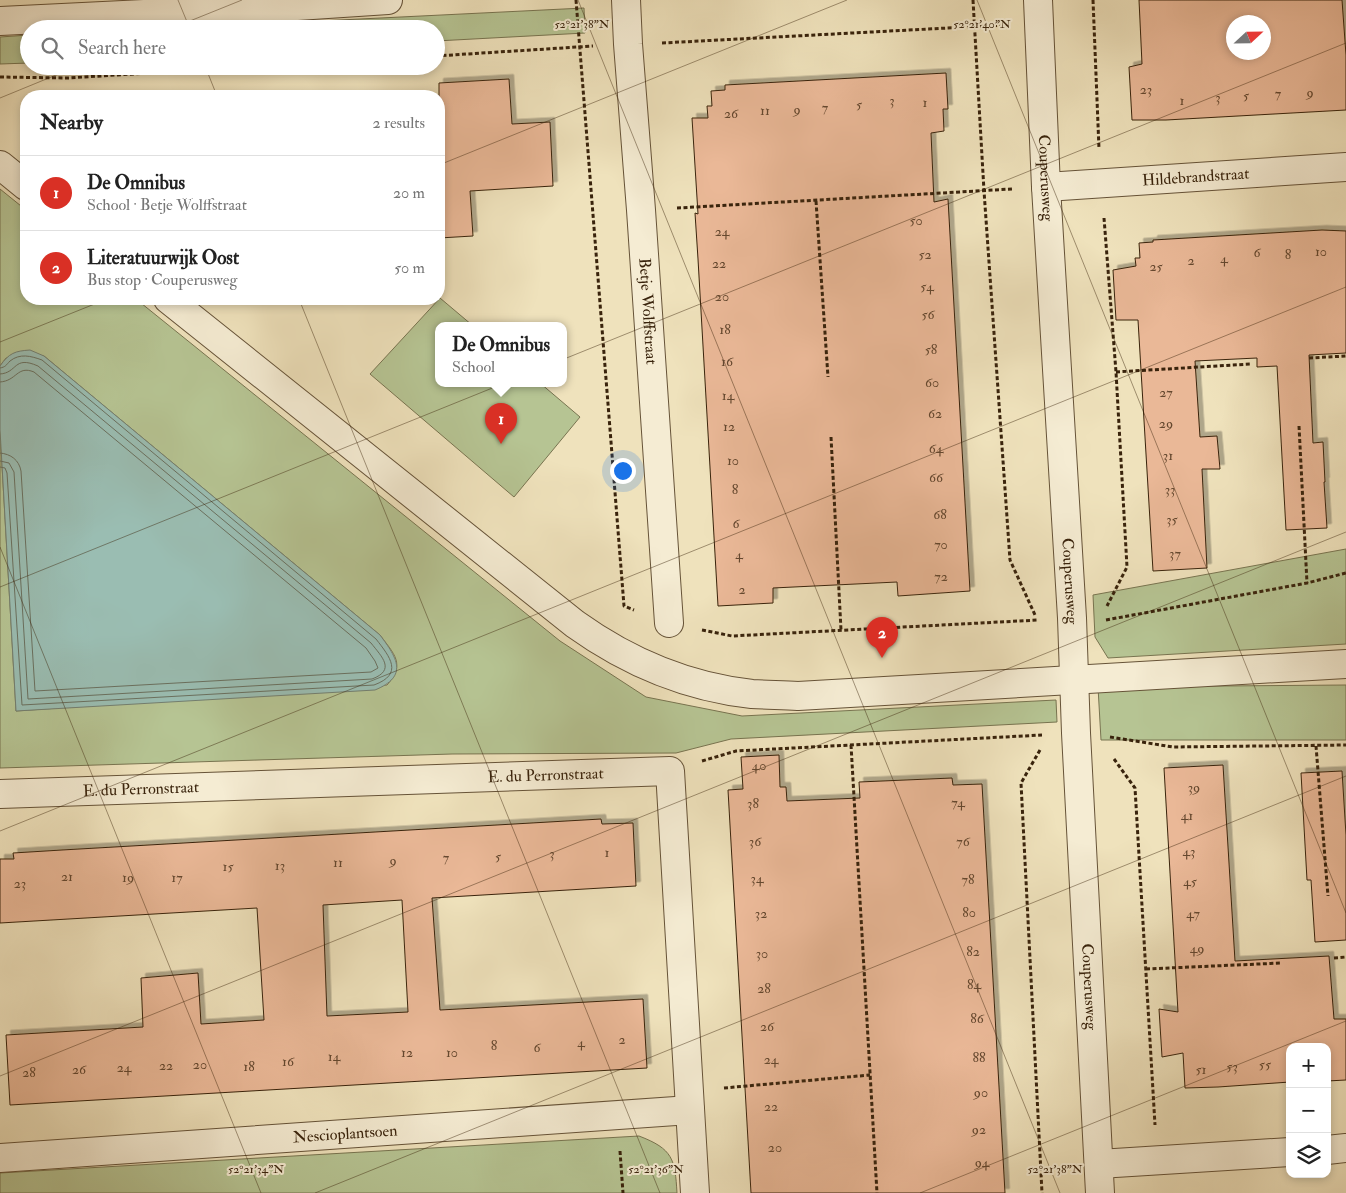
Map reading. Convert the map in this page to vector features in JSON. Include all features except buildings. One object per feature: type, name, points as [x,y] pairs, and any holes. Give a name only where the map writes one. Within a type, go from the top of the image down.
[{"type":"street","points":[[31,20],[388,0]]},
{"type":"street","name":"Betje Wolffstraat","points":[[626,0],[669,623]]},
{"type":"street","name":"Couperusweg","points":[[1039,12],[1046,187],[1072,618],[1074,680],[1086,734],[1100,1193]]},
{"type":"street","points":[[0,20],[20,21]]},
{"type":"street","points":[[0,165],[20,181]]},
{"type":"street","name":"Hildebrandstraat","points":[[1046,187],[1346,167]]},
{"type":"street","points":[[176,305],[566,617],[613,649],[675,677],[741,692],[798,696],[1346,664]]},
{"type":"street","points":[[670,771],[695,1193]]},
{"type":"street","name":"E. du Perronstraat","points":[[0,794],[670,771]]},
{"type":"street","name":"Nescioplantsoen","points":[[0,1158],[618,1115],[689,1100]]},
{"type":"street","points":[[1331,1150],[1346,1148]]},
{"type":"street","points":[[1099,1164],[1286,1152]]},
{"type":"path","points":[[576,0],[578,47],[624,606],[669,623],[732,636],[1072,618],[1106,620],[1307,583],[1346,573]]},
{"type":"path","points":[[973,0],[973,27],[1010,560],[1037,620]]},
{"type":"path","points":[[1093,0],[1101,184],[1116,372],[1127,567],[1100,620]]},
{"type":"path","points":[[445,55],[628,44],[973,27],[1039,12]]},
{"type":"path","points":[[0,77],[68,78],[116,75]]},
{"type":"path","points":[[641,210],[1046,187]]},
{"type":"path","points":[[816,201],[828,377]]},
{"type":"path","points":[[1309,358],[1346,356]]},
{"type":"path","points":[[1116,372],[1250,364]]},
{"type":"path","points":[[1299,426],[1307,583]]},
{"type":"path","points":[[831,437],[841,630]]},
{"type":"path","points":[[1042,1193],[1021,783],[1049,734]]},
{"type":"path","points":[[670,771],[736,751],[1049,734],[1086,734],[1172,747],[1346,745]]},
{"type":"path","points":[[1086,734],[1135,788],[1156,1161]]},
{"type":"path","points":[[851,745],[877,1193]]},
{"type":"path","points":[[1316,746],[1328,896]]},
{"type":"path","points":[[1334,958],[1346,957]]},
{"type":"path","points":[[1146,969],[1281,963]]},
{"type":"path","points":[[689,1100],[870,1075]]},
{"type":"path","points":[[618,1115],[622,1193]]},
{"type":"green space","points":[[584,8],[585,33],[445,41],[445,20],[340,20]]},
{"type":"green space","points":[[20,36],[20,63],[0,64],[0,37]]},
{"type":"green space","points":[[0,189],[20,205],[20,305],[143,305],[560,641],[646,697],[742,716],[1056,700],[1057,722],[731,739],[676,753],[452,754],[0,768],[0,430],[16,711],[387,685],[393,678],[397,665],[396,659],[380,635],[44,356],[6,358],[0,366]]},
{"type":"green space","points":[[445,302],[468,322],[435,322],[435,387],[545,387],[580,417],[514,497],[370,374],[434,305],[445,305]]},
{"type":"green space","points":[[1346,549],[1346,644],[1108,658],[1095,637],[1093,595]]},
{"type":"green space","points":[[1346,685],[1346,740],[1101,740],[1098,687]]},
{"type":"green space","points":[[639,1136],[659,1146],[670,1157],[675,1172],[677,1193],[0,1193],[0,1173]]},
{"type":"water","points":[[30,350],[44,356],[380,635],[395,659],[397,666],[393,679],[375,690],[16,711],[0,430],[0,366],[6,358],[13,354]]},
{"type":"place","name":"De Omnibus","points":[[501,444]]},
{"type":"place","name":"Literatuurwijk Oost","points":[[882,658]]}]
